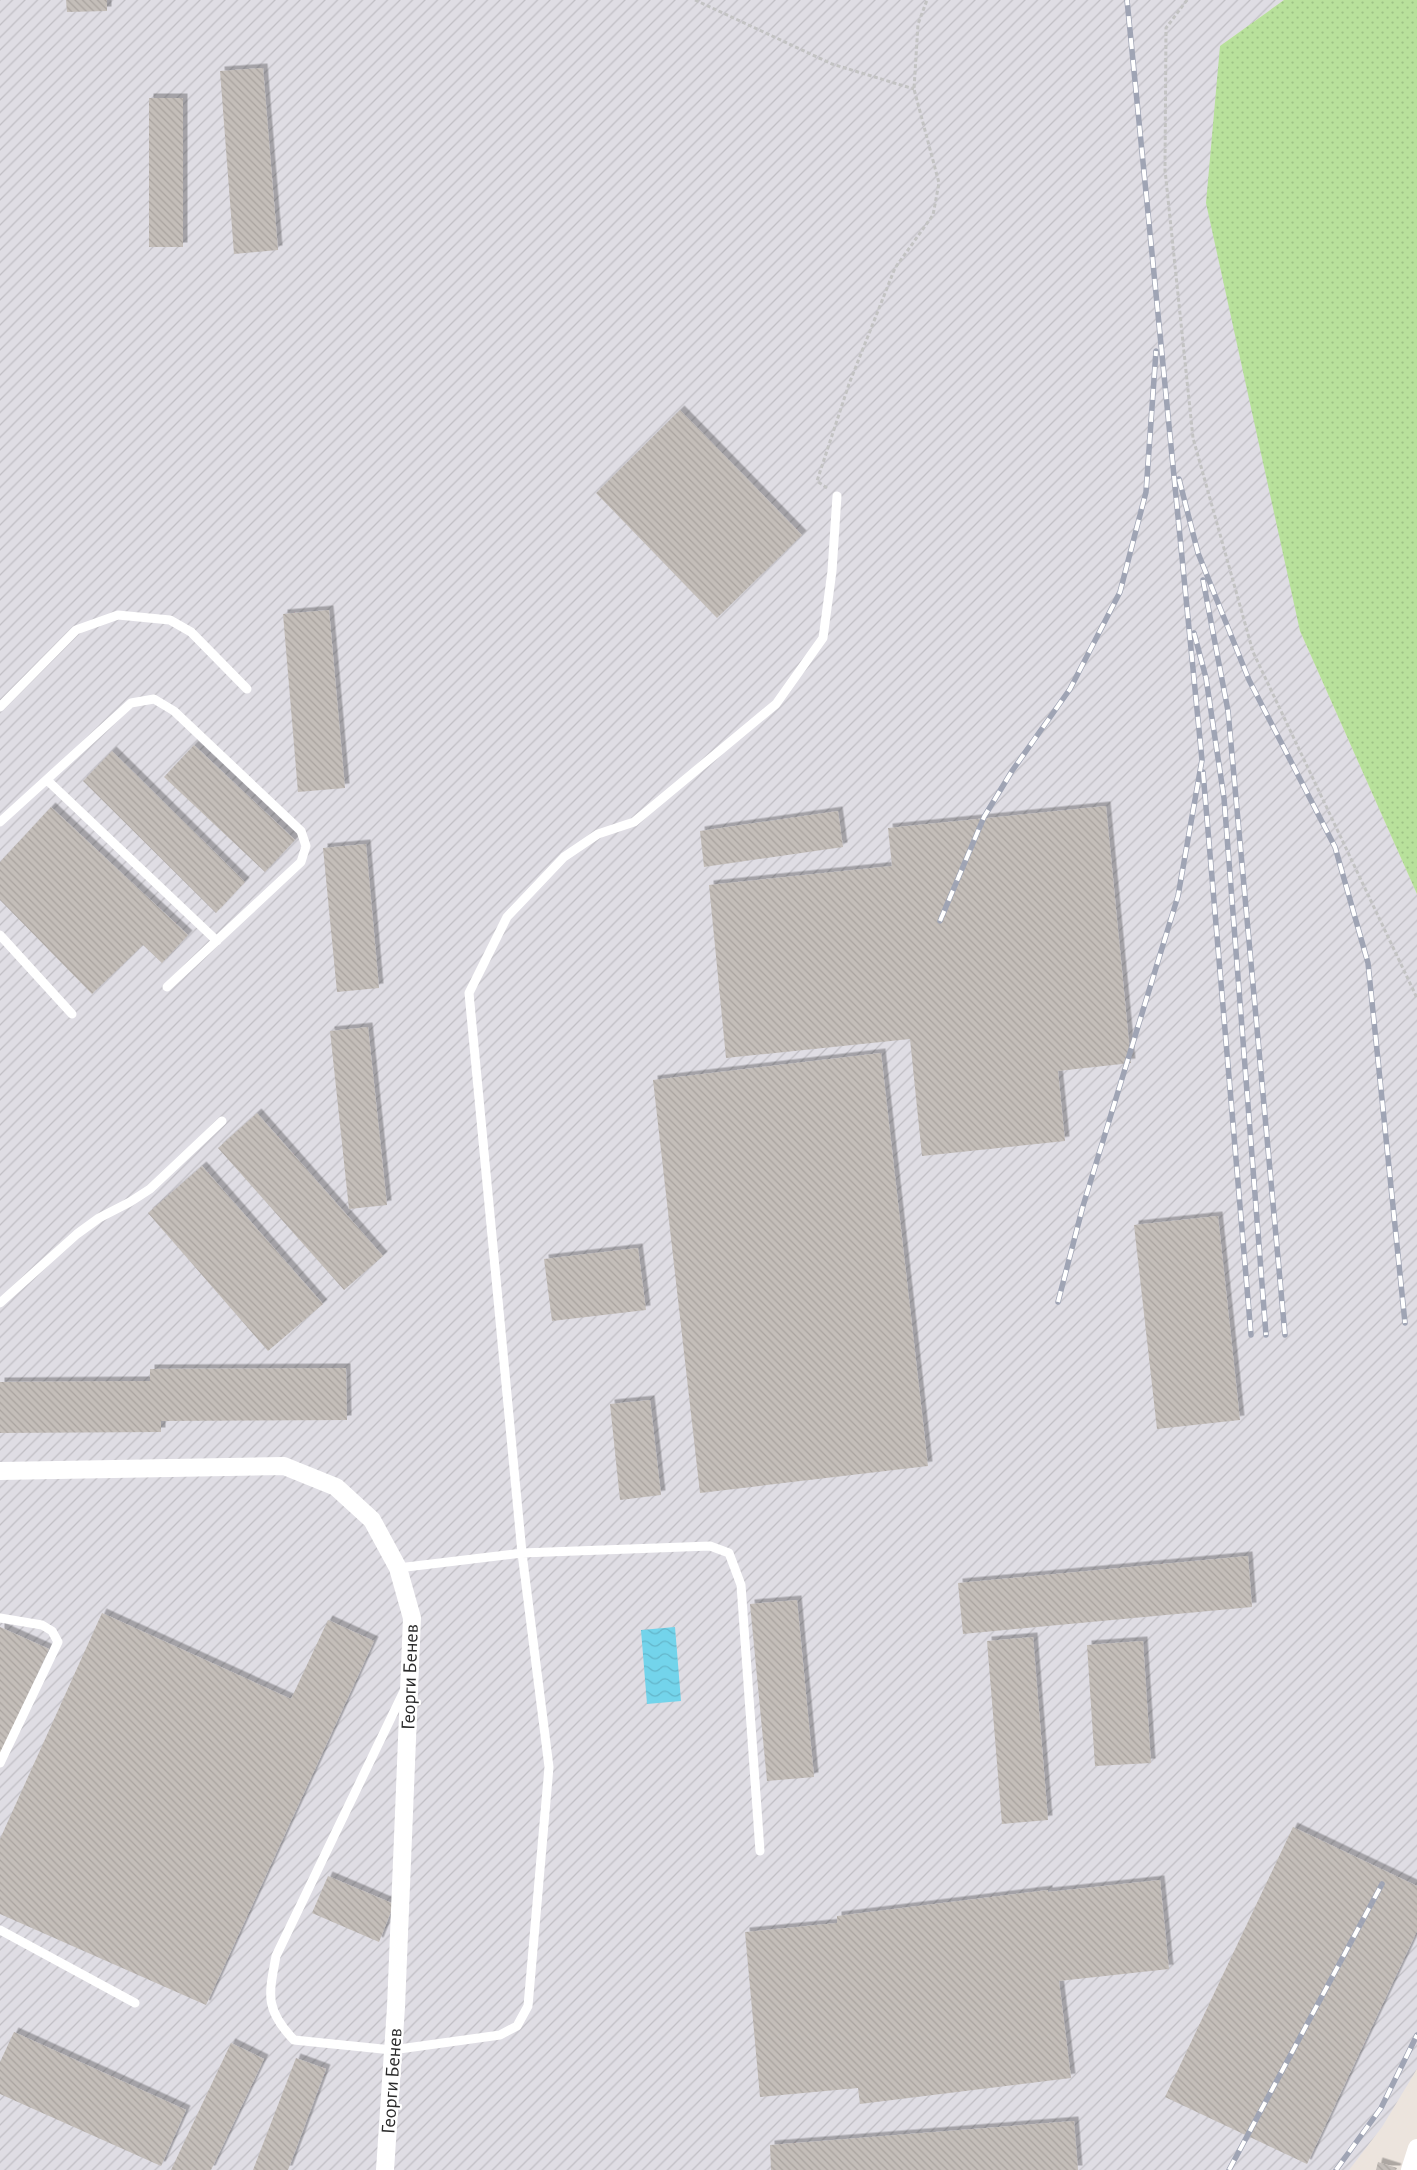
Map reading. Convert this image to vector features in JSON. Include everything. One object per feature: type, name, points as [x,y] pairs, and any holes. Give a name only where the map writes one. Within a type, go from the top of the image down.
[{"type":"street","name":"Георги Бенев","points":[[0,1471],[284,1466],[336,1488],[372,1520],[398,1568],[412,1618],[385,2170]]},
{"type":"street","points":[[1410,2170],[1417,2148]]},
{"type":"lane","points":[[409,1681],[276,1956],[269,1995],[280,2025],[294,2040],[392,2050],[500,2035],[517,2026],[528,2006],[549,1767],[522,1554],[469,993],[507,917],[564,857],[598,834],[634,822],[776,704],[822,638],[832,571],[837,496]]},
{"type":"lane","points":[[0,707],[76,630],[118,615],[170,620],[191,632],[247,689]]},
{"type":"lane","points":[[0,822],[131,703],[154,699],[174,711],[301,831],[306,846],[300,862],[167,987]]},
{"type":"lane","points":[[47,780],[216,941]]},
{"type":"lane","points":[[0,935],[72,1014]]},
{"type":"lane","points":[[0,1303],[77,1234],[99,1218],[150,1189],[222,1121]]},
{"type":"lane","points":[[398,1568],[522,1554],[710,1546],[729,1553],[740,1585],[760,1851]]},
{"type":"lane","points":[[0,1618],[42,1625],[52,1631],[58,1642],[0,1763]]},
{"type":"lane","points":[[0,1930],[135,2003]]},
{"type":"path","points":[[696,0],[832,64],[914,89]]},
{"type":"path","points":[[837,496],[818,481],[820,472],[850,384],[895,268],[933,215],[939,183],[914,89],[918,24],[927,0]]},
{"type":"path","points":[[1187,0],[1166,28],[1165,170],[1194,438],[1253,652],[1417,998]]},
{"type":"shaded area","points":[[0,0],[1284,0],[1220,46],[1300,631],[1417,894],[1417,2069],[1382,2127],[1349,2170],[0,2170]]},
{"type":"green space","points":[[1284,0],[1417,0],[1417,894],[1300,631],[1206,203],[1220,46]]},
{"type":"water","points":[[675,1627],[681,1701],[647,1704],[641,1630]]},
{"type":"building","points":[[66,0],[107,0],[107,11],[67,12]]},
{"type":"building","points":[[263,68],[278,250],[234,254],[220,71]]},
{"type":"building","points":[[149,98],[183,98],[183,247],[149,247]]},
{"type":"building","points":[[680,410],[802,535],[717,618],[596,493]]},
{"type":"building","points":[[329,610],[345,788],[298,792],[283,614]]},
{"type":"building","points":[[194,745],[295,840],[265,872],[164,777]]},
{"type":"building","points":[[112,751],[245,882],[216,913],[83,781]]},
{"type":"building","points":[[1106,806],[1131,1063],[1058,1071],[1065,1141],[922,1156],[910,1039],[726,1058],[709,885],[892,866],[888,828]]},
{"type":"building","points":[[51,807],[188,935],[162,963],[143,945],[92,994],[0,900],[0,862]]},
{"type":"building","points":[[838,811],[843,847],[704,867],[700,831]]},
{"type":"building","points":[[366,844],[379,988],[337,992],[323,848]]},
{"type":"building","points":[[368,1027],[387,1205],[349,1209],[330,1031]]},
{"type":"building","points":[[881,1053],[928,1466],[700,1493],[653,1080]]},
{"type":"building","points":[[257,1113],[383,1256],[344,1290],[218,1148]]},
{"type":"building","points":[[202,1166],[323,1304],[268,1351],[148,1213]]},
{"type":"building","points":[[1218,1216],[1240,1420],[1157,1429],[1134,1225]]},
{"type":"building","points":[[638,1248],[646,1310],[552,1321],[544,1259]]},
{"type":"building","points":[[346,1368],[347,1420],[161,1421],[161,1432],[0,1433],[0,1382],[150,1381],[150,1369]]},
{"type":"building","points":[[650,1400],[661,1495],[620,1500],[610,1404]]},
{"type":"building","points":[[1248,1556],[1252,1607],[963,1634],[958,1583]]},
{"type":"building","points":[[797,1600],[814,1777],[767,1781],[750,1604]]},
{"type":"building","points":[[102,1613],[291,1699],[328,1620],[374,1641],[206,2005],[0,1914],[0,1839]]},
{"type":"building","points":[[0,1627],[49,1649],[0,1755]]},
{"type":"building","points":[[1033,1637],[1048,1820],[1002,1824],[987,1641]]},
{"type":"building","points":[[1143,1641],[1151,1763],[1095,1766],[1087,1645]]},
{"type":"building","points":[[1293,1827],[1417,1886],[1417,1931],[1307,2164],[1165,2097]]},
{"type":"building","points":[[328,1876],[394,1904],[379,1942],[312,1913]]},
{"type":"building","points":[[1160,1880],[1169,1969],[1059,1981],[1071,2078],[860,2104],[858,2088],[760,2097],[745,1932],[837,1923],[837,1916],[1048,1890],[1048,1892]]},
{"type":"building","points":[[14,2032],[186,2110],[161,2166],[0,2094],[0,2062]]},
{"type":"building","points":[[231,2043],[264,2059],[211,2170],[171,2170]]},
{"type":"building","points":[[296,2058],[326,2069],[288,2170],[253,2170]]},
{"type":"building","points":[[1074,2121],[1078,2170],[771,2170],[770,2145]]},
{"type":"building","points":[[1378,2162],[1397,2168],[1396,2170],[1376,2170]]},
{"type":"railway","points":[[1058,1302],[1083,1206],[1178,896],[1202,760],[1127,0]]},
{"type":"railway","points":[[940,921],[984,817],[1012,771],[1070,689],[1120,592],[1146,492],[1156,351]]},
{"type":"railway","points":[[1179,479],[1198,553],[1249,680],[1335,847],[1368,963],[1405,1323]]},
{"type":"railway","points":[[1203,580],[1228,711],[1285,1335]]},
{"type":"railway","points":[[1194,633],[1206,678],[1224,798],[1266,1335]]},
{"type":"railway","points":[[1203,772],[1251,1335]]},
{"type":"railway","points":[[1229,2170],[1382,1884]]},
{"type":"railway","points":[[1336,2170],[1381,2108],[1417,2035]]}]
